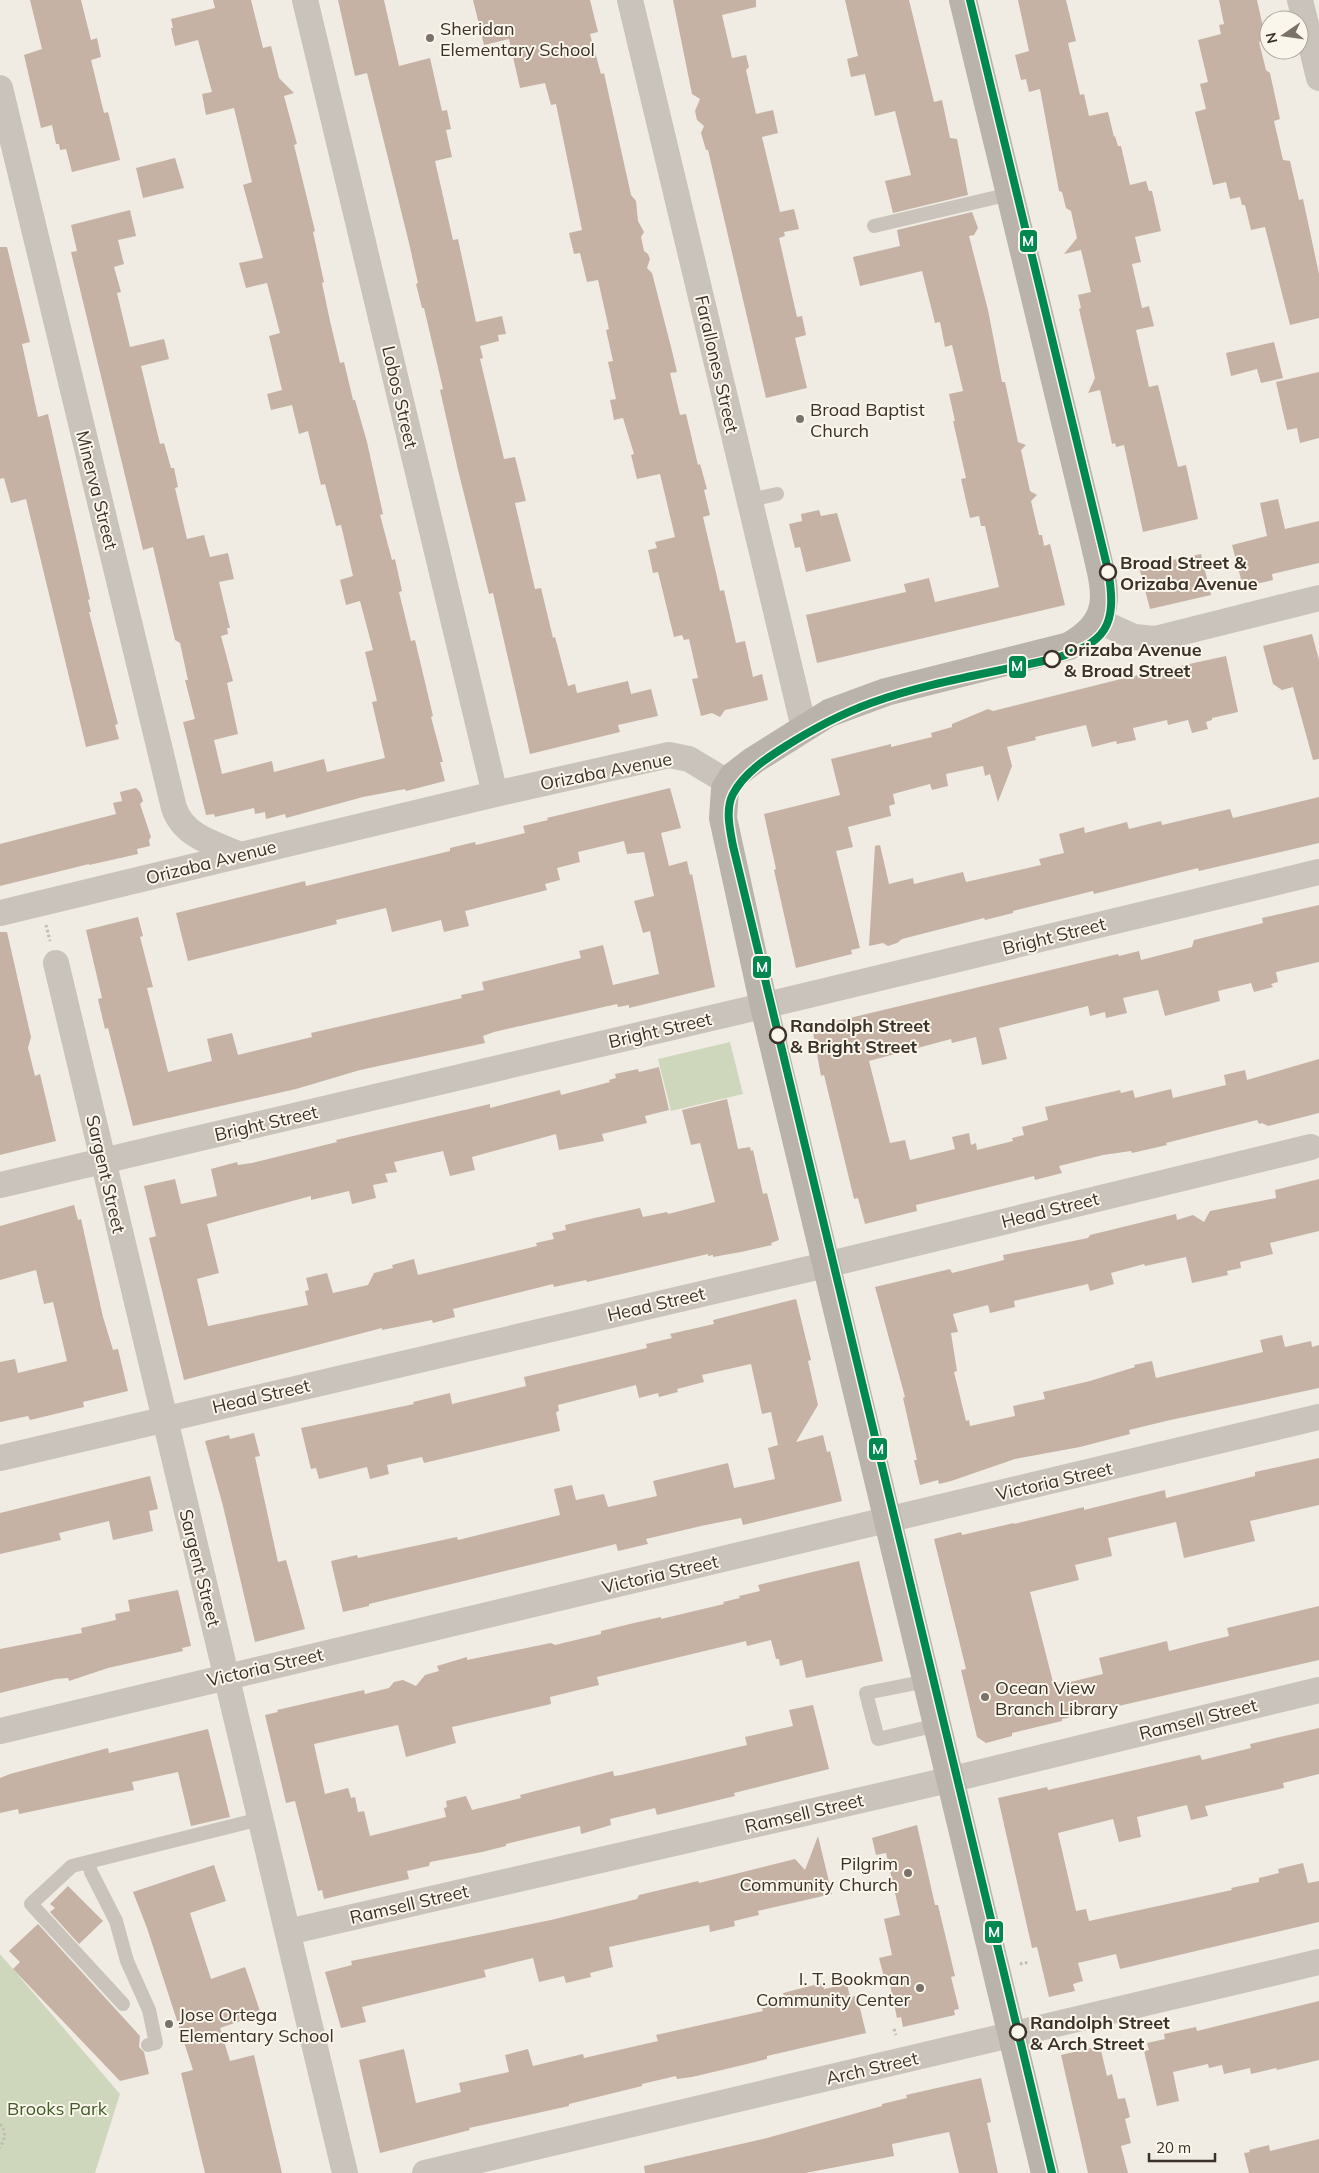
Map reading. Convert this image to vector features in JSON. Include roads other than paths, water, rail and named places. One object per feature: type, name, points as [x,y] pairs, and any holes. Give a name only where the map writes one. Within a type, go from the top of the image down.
[{"type":"street","name":"Lobos Street","points":[[305,0],[496,794]]},
{"type":"street","name":"Farallones Street","points":[[630,0],[804,728]]},
{"type":"street","points":[[963,0],[1103,582],[1104,598],[1099,621],[1088,636],[1070,646],[876,694],[847,705],[804,728],[749,764],[728,782],[722,802],[725,837],[764,1006],[1045,2173]]},
{"type":"street","points":[[1300,0],[1319,78]]},
{"type":"street","name":"Minerva Street","points":[[0,88],[174,808],[178,820],[186,829],[241,855]]},
{"type":"street","points":[[1099,621],[1134,637],[1155,640],[1319,598]]},
{"type":"street","name":"Orizaba Avenue","points":[[0,913],[496,794],[669,755],[689,759],[728,782]]},
{"type":"street","name":"Bright Street","points":[[0,1185],[764,1006],[1319,872]]},
{"type":"street","name":"Sargent Street","points":[[56,963],[345,2173]]},
{"type":"street","name":"Head Street","points":[[0,1458],[164,1418],[827,1265],[1311,1147]]},
{"type":"street","name":"Victoria Street","points":[[0,1730],[1319,1417]]},
{"type":"street","name":"Ramsell Street","points":[[288,1932],[950,1779],[1319,1690]]},
{"type":"street","name":"Arch Street","points":[[425,2173],[1319,1962]]},
{"type":"lane","points":[[874,226],[1010,194]]},
{"type":"lane","points":[[750,500],[777,494]]},
{"type":"lane","points":[[927,1681],[866,1693],[878,1739],[937,1725]]},
{"type":"lane","points":[[123,2004],[31,1904],[72,1866],[260,1819]]},
{"type":"lane","points":[[88,1862],[91,1872],[116,1921],[127,1961],[149,2010],[156,2043],[148,2045]]},
{"type":"place","name":"Sheridan Elementary School","points":[[430,38]]},
{"type":"place","name":"Broad Baptist Church","points":[[800,419]]},
{"type":"place","name":"Broad Street & Orizaba Avenue","points":[[1108,572]]},
{"type":"place","name":"Orizaba Avenue & Broad Street","points":[[1052,659]]},
{"type":"place","name":"Randolph Street & Bright Street","points":[[778,1035]]},
{"type":"place","name":"Ocean View Branch Library","points":[[985,1697]]},
{"type":"place","name":"Pilgrim Community Church","points":[[908,1873]]},
{"type":"place","name":"I. T. Bookman Community Center","points":[[920,1988]]},
{"type":"place","name":"Jose Ortega Elementary School","points":[[169,2024]]},
{"type":"place","name":"Randolph Street & Arch Street","points":[[1018,2032]]},
{"type":"park label","name":"Brooks Park","points":[[57,2108]]}]
